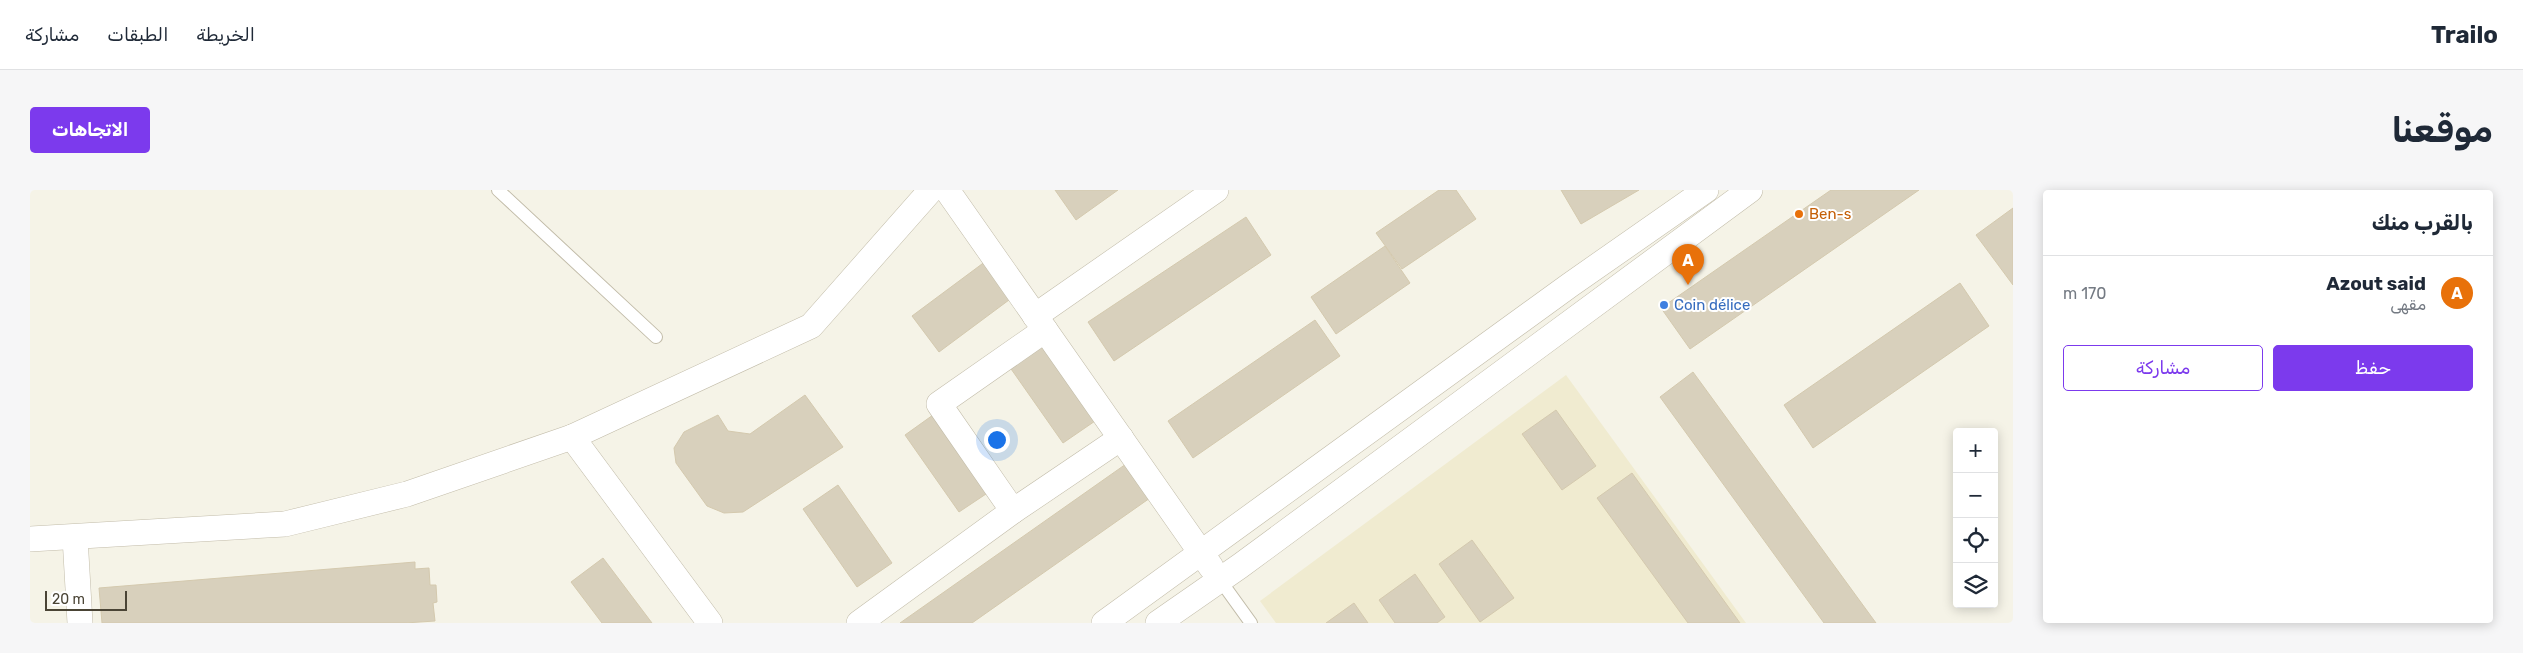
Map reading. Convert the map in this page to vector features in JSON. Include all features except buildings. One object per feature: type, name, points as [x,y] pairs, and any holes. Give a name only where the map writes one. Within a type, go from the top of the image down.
[{"type":"street","points":[[30,539],[284,524],[407,494],[572,437],[811,326],[931,190]]},
{"type":"street","points":[[947,190],[1220,580]]},
{"type":"street","points":[[1013,511],[939,404],[1040,323],[1216,190]]},
{"type":"street","points":[[1104,623],[1570,285],[1706,190]]},
{"type":"street","points":[[1158,623],[1220,580],[1750,190]]},
{"type":"street","points":[[572,437],[710,623]]},
{"type":"street","points":[[859,623],[1013,511],[1121,438]]},
{"type":"street","points":[[75,537],[80,623]]},
{"type":"lane","points":[[498,190],[656,337]]},
{"type":"lane","points":[[1220,580],[1251,623]]},
{"type":"shaded area","points":[[1566,375],[1746,623],[1276,623],[1260,601]]},
{"type":"place","name":"Ben-s","points":[[1799,214]]},
{"type":"place","name":"Azout said","points":[[1688,285]]},
{"type":"place","name":"Coin délice","points":[[1664,305]]}]
